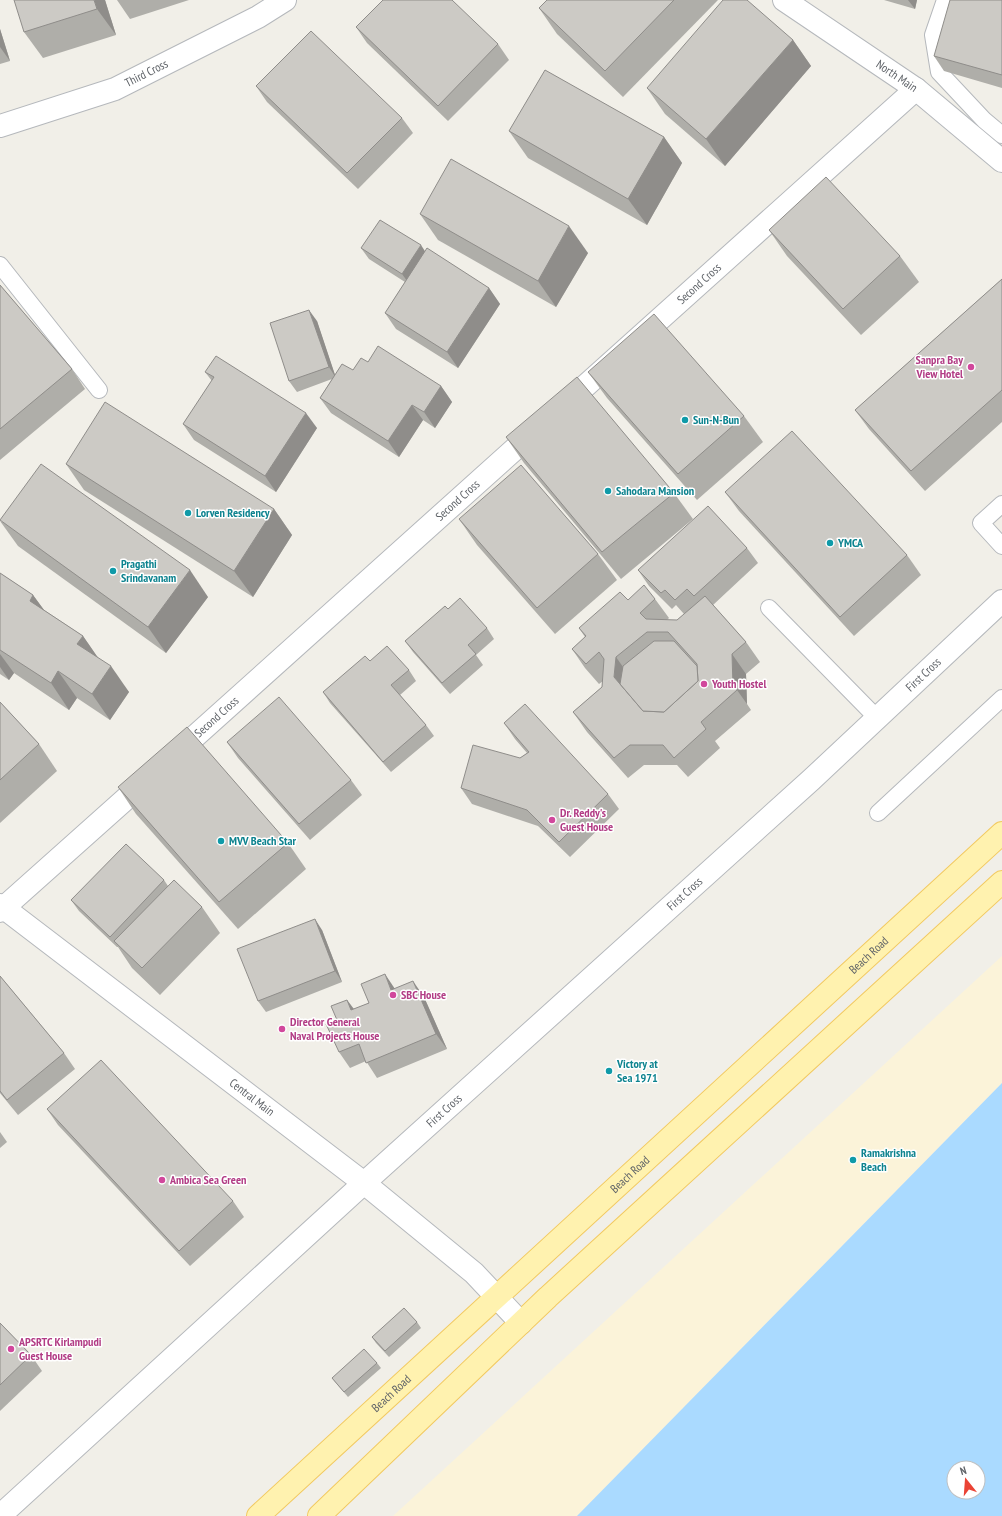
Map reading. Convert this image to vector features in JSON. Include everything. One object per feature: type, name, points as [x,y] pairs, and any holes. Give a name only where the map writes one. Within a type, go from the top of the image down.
[{"type":"main road","name":"Beach Road","points":[[258,1516],[1002,833]]},
{"type":"main road","points":[[319,1516],[521,1323],[1002,882]]},
{"type":"street","name":"Third Cross","points":[[0,126],[115,88],[258,17],[285,0]]},
{"type":"street","name":"North Main","points":[[784,0],[916,89],[1002,161]]},
{"type":"street","name":"Second Cross","points":[[2,908],[916,89]]},
{"type":"street","name":"First Cross","points":[[3,1514],[364,1183],[811,780],[1002,601]]},
{"type":"street","name":"Central Main","points":[[2,908],[364,1183],[474,1273],[521,1323]]},
{"type":"lane","points":[[945,0],[933,35],[939,72],[984,120],[1002,135]]},
{"type":"lane","points":[[0,265],[99,390]]},
{"type":"lane","points":[[1002,504],[980,523],[1002,546]]},
{"type":"lane","points":[[769,608],[877,718]]},
{"type":"lane","points":[[878,813],[1002,698]]},
{"type":"sand","name":"Ramakrishna Beach","points":[[1002,956],[1002,1083],[577,1516],[393,1516]]},
{"type":"water","points":[[1002,1083],[1002,1516],[577,1516]]},
{"type":"building","points":[[14,0],[94,0],[97,9],[24,32]]},
{"type":"building","points":[[383,0],[452,0],[498,44],[438,106],[356,27]]},
{"type":"building","points":[[547,0],[674,0],[605,71],[539,8]]},
{"type":"building","points":[[723,0],[747,0],[793,40],[706,139],[647,88]]},
{"type":"building","points":[[950,0],[1002,0],[1002,75],[934,56]]},
{"type":"building","points":[[311,31],[402,118],[347,173],[256,86]]},
{"type":"building","points":[[545,70],[664,137],[628,199],[509,131]]},
{"type":"building","points":[[451,159],[569,226],[538,281],[420,214]]},
{"type":"building","points":[[826,177],[900,256],[843,309],[769,230]]},
{"type":"building","points":[[380,220],[421,245],[402,274],[361,248]]},
{"type":"building","points":[[427,248],[489,288],[447,352],[385,313]]},
{"type":"building","name":"Sanpra Bay View Hotel","points":[[1002,279],[1002,390],[911,471],[855,410]]},
{"type":"building","points":[[0,285],[72,369],[0,429]]},
{"type":"building","points":[[309,310],[329,367],[289,381],[270,323]]},
{"type":"building","name":"Sun-N-Bun","points":[[654,314],[744,416],[678,474],[588,372]]},
{"type":"building","points":[[378,346],[441,386],[424,412],[412,405],[388,441],[320,398],[342,364],[353,370],[361,358],[368,362]]},
{"type":"building","points":[[216,356],[306,413],[265,476],[183,424],[214,377],[205,372]]},
{"type":"building","name":"Sahodara Mansion","points":[[577,377],[674,493],[602,552],[506,437]]},
{"type":"building","name":"Lorven Residency","points":[[105,402],[274,509],[234,571],[66,464]]},
{"type":"building","name":"YMCA","points":[[792,431],[907,555],[840,617],[725,492]]},
{"type":"building","name":"Pragathi Srindavanam","points":[[41,464],[190,570],[148,627],[0,520]]},
{"type":"building","points":[[521,465],[598,554],[537,608],[459,519]]},
{"type":"building","points":[[708,506],[747,548],[694,596],[687,589],[675,600],[665,590],[661,593],[638,570]]},
{"type":"building","points":[[0,573],[33,595],[30,601],[83,636],[77,644],[111,666],[92,694],[58,671],[51,683],[0,650]]},
{"type":"building","points":[[644,585],[655,599],[640,613],[646,619],[677,620],[705,596],[746,642],[732,654],[733,686],[737,690],[701,722],[706,729],[674,758],[663,745],[630,745],[614,758],[573,712],[602,687],[604,659],[599,652],[586,664],[572,649],[586,636],[579,628],[620,592],[628,600]],"holes":[[[647,632],[668,632],[697,664],[698,681],[664,712],[643,711],[614,677],[616,657]]]},
{"type":"building","points":[[460,598],[487,628],[468,645],[476,654],[442,683],[405,641],[445,606],[448,609]]},
{"type":"building","points":[[654,641],[674,641],[697,666],[698,681],[664,712],[643,711],[620,684],[623,666]]},
{"type":"building","points":[[387,646],[409,670],[391,685],[426,725],[383,762],[323,692],[365,656],[370,661]]},
{"type":"building","points":[[279,697],[351,780],[299,824],[227,742]]},
{"type":"building","points":[[0,702],[39,744],[0,780]]},
{"type":"building","points":[[525,704],[608,794],[559,842],[527,810],[461,788],[473,745],[520,758],[529,752],[504,723]]},
{"type":"building","name":"MVV Beach Star","points":[[187,727],[288,843],[219,902],[118,787]]},
{"type":"building","points":[[126,844],[164,880],[110,937],[71,900]]},
{"type":"building","points":[[174,880],[202,907],[142,968],[114,941]]},
{"type":"building","points":[[315,919],[335,971],[258,1001],[237,949]]},
{"type":"building","points":[[385,974],[391,990],[413,981],[436,1034],[366,1063],[359,1044],[339,1052],[326,1024],[337,1020],[331,1006],[347,1000],[351,1010],[369,1003],[361,984]]},
{"type":"building","points":[[0,976],[64,1053],[7,1100],[0,1091]]},
{"type":"building","points":[[101,1060],[233,1201],[179,1251],[47,1109]]},
{"type":"building","points":[[404,1308],[417,1322],[385,1351],[372,1337]]},
{"type":"building","points":[[0,1323],[31,1355],[0,1385]]},
{"type":"building","points":[[364,1349],[377,1363],[344,1392],[332,1378]]},
{"type":"place","name":"Sanpra Bay View Hotel","points":[[971,367]]},
{"type":"place","name":"Sun-N-Bun","points":[[685,420]]},
{"type":"place","name":"Sahodara Mansion","points":[[608,491]]},
{"type":"place","name":"Lorven Residency","points":[[188,513]]},
{"type":"place","name":"YMCA","points":[[830,543]]},
{"type":"place","name":"Pragathi Srindavanam","points":[[113,571]]},
{"type":"place","name":"Youth Hostel","points":[[704,684]]},
{"type":"place","name":"Dr. Reddy's Guest House","points":[[552,820]]},
{"type":"place","name":"MVV Beach Star","points":[[221,841]]},
{"type":"place","name":"SBC House","points":[[393,995]]},
{"type":"place","name":"Director General Naval Projects House","points":[[282,1029]]},
{"type":"place","name":"Victory at Sea 1971","points":[[609,1071]]},
{"type":"place","name":"Ramakrishna Beach","points":[[853,1160]]},
{"type":"place","name":"Ambica Sea Green","points":[[162,1180]]},
{"type":"place","name":"APSRTC Kirlampudi Guest House","points":[[11,1349]]}]
